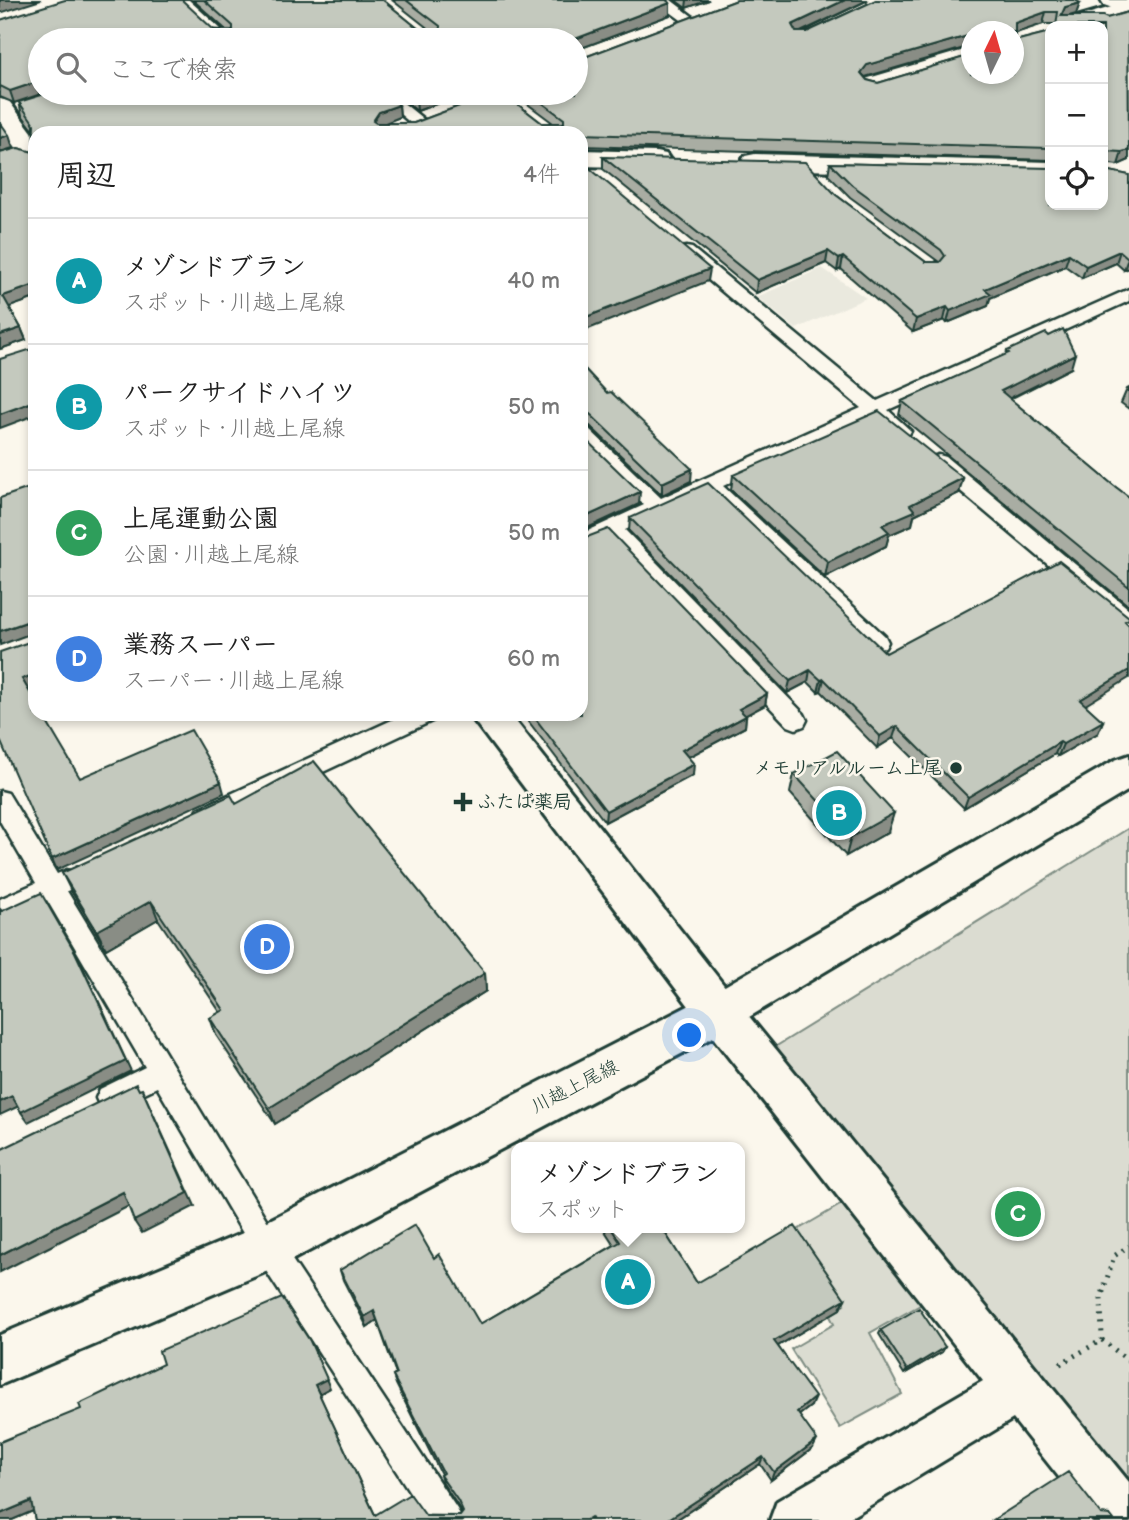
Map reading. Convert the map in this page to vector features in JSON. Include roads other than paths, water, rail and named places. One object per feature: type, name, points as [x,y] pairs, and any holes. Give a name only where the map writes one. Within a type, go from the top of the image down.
[{"type":"main road","points":[[1113,0],[1129,8]]},
{"type":"main road","points":[[1088,21],[1129,8]]},
{"type":"main road","points":[[664,29],[713,10]]},
{"type":"main road","points":[[8,110],[23,152]]},
{"type":"main road","points":[[408,126],[444,112]]},
{"type":"main road","points":[[588,164],[682,160]]},
{"type":"main road","points":[[723,161],[1045,170]]},
{"type":"main road","points":[[493,721],[719,1012],[1126,1520]]},
{"type":"main road","name":"川越上尾線","points":[[0,1360],[267,1247],[719,1012],[1129,771]]},
{"type":"main road","points":[[796,1520],[1020,1387]]},
{"type":"lane","points":[[181,0],[212,28]]},
{"type":"lane","points":[[661,0],[689,19]]},
{"type":"lane","points":[[397,105],[419,122]]},
{"type":"lane","points":[[804,163],[823,183]]},
{"type":"lane","points":[[672,240],[1129,621]]},
{"type":"lane","points":[[588,539],[1129,294]]},
{"type":"lane","points":[[588,440],[658,507]]},
{"type":"lane","points":[[710,485],[877,642]]},
{"type":"lane","points":[[611,528],[796,720]]},
{"type":"lane","points":[[190,823],[411,721]]},
{"type":"lane","points":[[4,813],[54,886],[267,1247],[446,1520]]},
{"type":"lane","points":[[0,910],[91,869]]},
{"type":"lane","points":[[82,1112],[164,1071]]},
{"type":"place","name":"メモリアルルーム上尾","points":[[956,768]]},
{"type":"place","name":"ふたば薬局","points":[[463,802]]},
{"type":"place","name":"パークサイドハイツ","points":[[839,813]]},
{"type":"place","name":"業務スーパー","points":[[267,947]]},
{"type":"place","name":"上尾運動公園","points":[[1018,1214]]},
{"type":"place","name":"メゾンドブラン","points":[[628,1282]]}]
